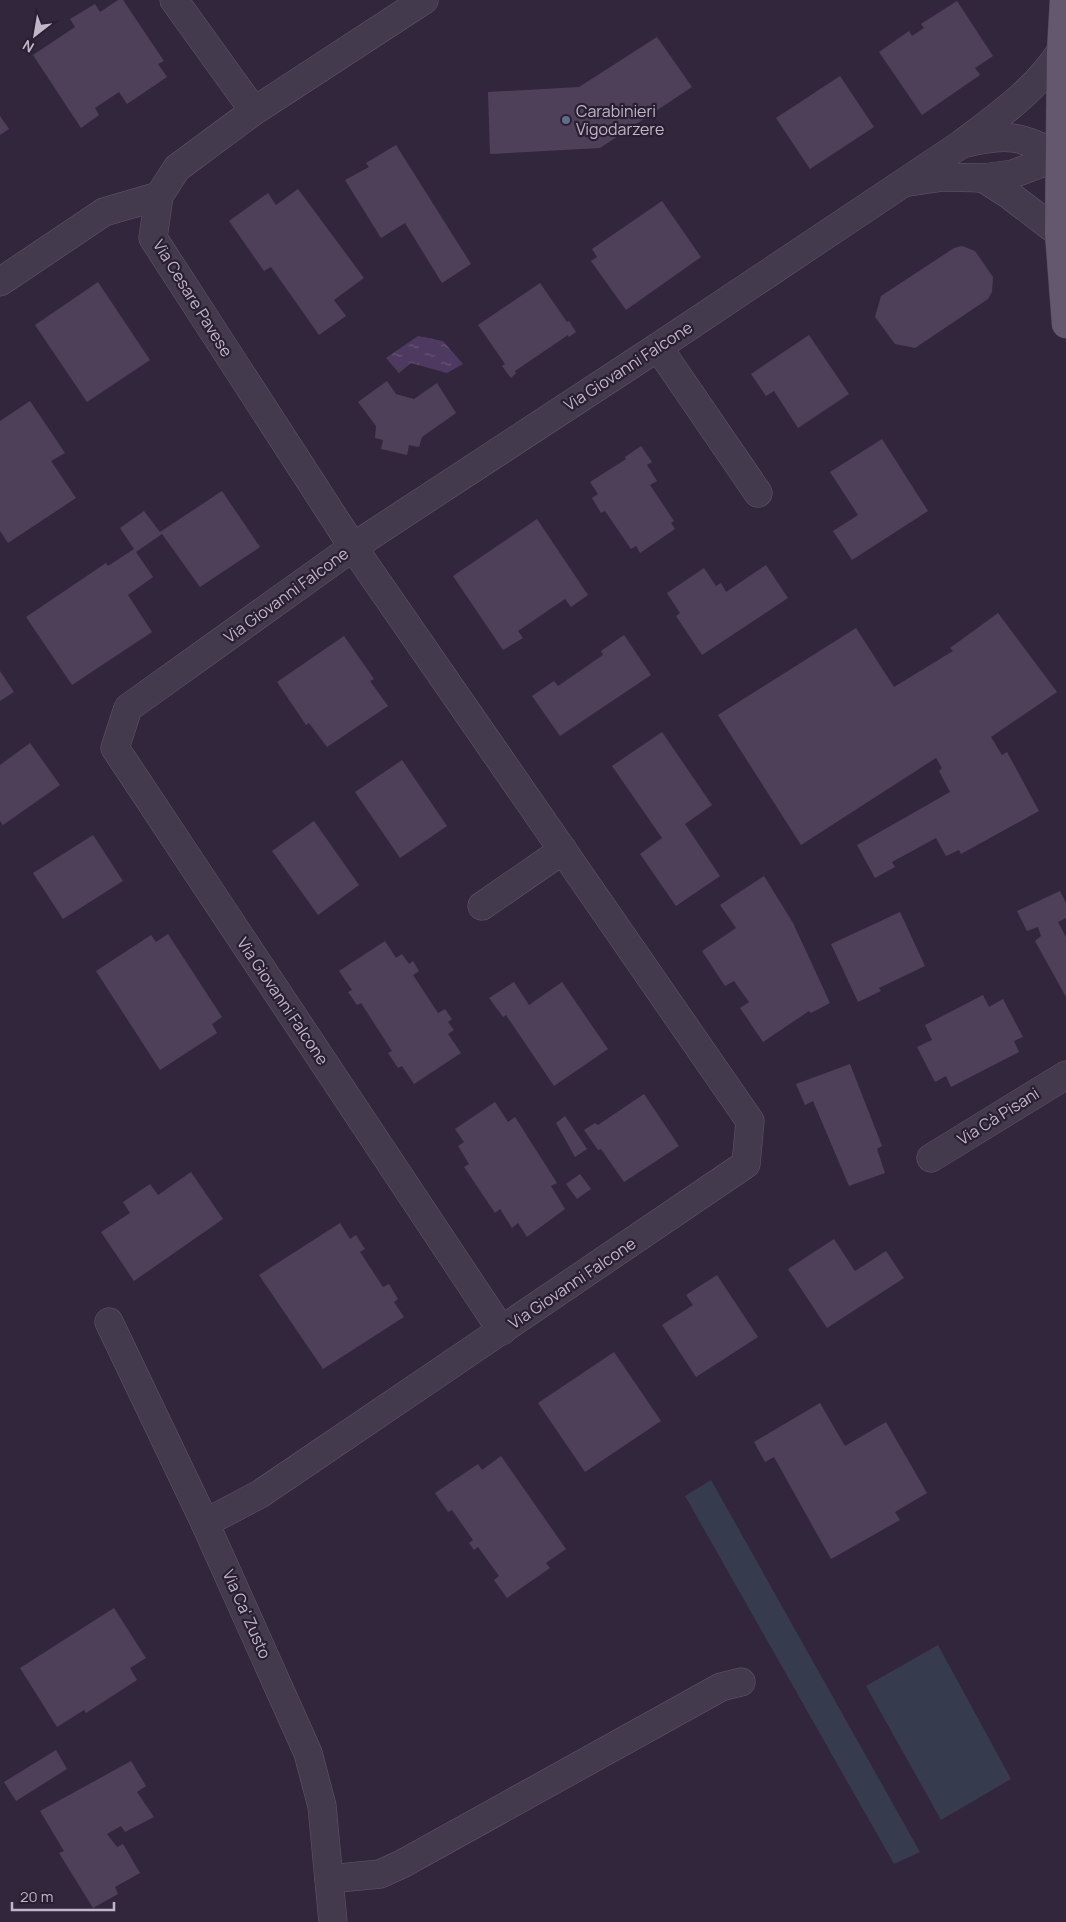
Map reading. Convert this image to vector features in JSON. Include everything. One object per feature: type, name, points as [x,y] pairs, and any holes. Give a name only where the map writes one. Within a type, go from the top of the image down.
[{"type":"main road","points":[[1064,0],[1061,51],[1059,234],[1066,324]]},
{"type":"street","points":[[174,0],[254,111]]},
{"type":"street","name":"Via Cesare Pavese","points":[[353,547],[153,238],[158,196],[177,168],[254,111],[424,0]]},
{"type":"street","name":"Via Giovanni Falcone","points":[[353,547],[750,1120],[746,1164],[502,1331],[115,748],[128,708],[353,547],[658,347],[960,144],[999,116],[1033,86],[1048,71],[1061,51]]},
{"type":"street","name":"Via Giovanni Falcone","points":[[960,144],[998,136],[1027,140],[1060,156]]},
{"type":"street","name":"Via Giovanni Falcone","points":[[902,183],[943,177],[983,178],[1013,174],[1060,156]]},
{"type":"street","points":[[983,178],[1008,194],[1059,234]]},
{"type":"street","points":[[0,282],[104,212],[158,196]]},
{"type":"street","points":[[658,347],[758,493]]},
{"type":"street","points":[[482,906],[563,850]]},
{"type":"street","name":"Via Cà Pisani","points":[[931,1158],[1066,1075]]},
{"type":"street","name":"Via Ca' Zusto","points":[[109,1322],[206,1523],[308,1753],[322,1806],[332,1922]]},
{"type":"street","points":[[206,1523],[260,1494],[502,1331]]},
{"type":"street","points":[[329,1879],[380,1874],[402,1864],[720,1687],[741,1682]]},
{"type":"shaded area","points":[[711,1480],[920,1852],[894,1864],[685,1496]]},
{"type":"shaded area","points":[[938,1645],[1011,1779],[941,1820],[866,1686]]},
{"type":"water","points":[[418,336],[443,341],[463,364],[447,373],[411,363],[399,373],[386,358]]},
{"type":"building","points":[[118,0],[123,0],[164,61],[158,64],[167,77],[127,104],[119,92],[95,108],[99,115],[81,128],[33,55],[75,27],[70,19],[95,4],[100,12]]},
{"type":"building","points":[[957,1],[993,56],[975,68],[980,75],[922,115],[879,52],[909,31],[912,36],[924,28],[921,24]]},
{"type":"building","name":"Carabinieri Vigodarzere","points":[[657,37],[692,87],[600,148],[490,154],[488,92],[579,87]]},
{"type":"building","points":[[840,76],[874,127],[810,169],[776,118]]},
{"type":"building","points":[[0,116],[9,129],[0,135]]},
{"type":"building","points":[[396,145],[471,264],[442,283],[405,223],[381,238],[345,180],[369,167],[366,163]]},
{"type":"building","points":[[298,189],[364,278],[334,300],[346,316],[319,335],[271,267],[264,271],[229,221],[268,193],[276,205]]},
{"type":"building","points":[[662,201],[701,257],[626,310],[591,261],[597,257],[592,249]]},
{"type":"building","points":[[962,246],[975,251],[993,277],[992,292],[988,299],[915,348],[895,344],[875,317],[881,296],[954,248]]},
{"type":"building","points":[[98,282],[150,360],[87,402],[35,325]]},
{"type":"building","points":[[540,283],[576,332],[569,337],[568,335],[515,371],[516,373],[511,378],[502,366],[505,364],[478,325]]},
{"type":"building","points":[[809,335],[849,394],[798,428],[774,391],[766,396],[751,374]]},
{"type":"building","points":[[387,381],[396,394],[414,399],[437,383],[456,413],[422,437],[419,447],[409,445],[407,455],[381,449],[383,440],[375,438],[376,426],[358,402]]},
{"type":"building","points":[[30,401],[65,453],[51,461],[76,498],[8,543],[0,531],[0,421]]},
{"type":"building","points":[[882,439],[928,511],[852,560],[833,531],[858,515],[830,472]]},
{"type":"building","points":[[641,446],[652,462],[647,465],[657,481],[650,485],[674,521],[671,523],[675,529],[640,553],[636,546],[631,549],[605,511],[601,513],[592,498],[598,494],[590,482],[626,459],[625,457]]},
{"type":"building","points":[[222,491],[260,547],[200,587],[162,534],[136,552],[153,577],[128,595],[152,632],[72,685],[26,617],[106,563],[108,566],[134,549],[120,528],[144,511],[160,532]]},
{"type":"building","points":[[537,519],[588,595],[571,607],[565,599],[518,631],[523,638],[503,650],[453,576]]},
{"type":"building","points":[[766,565],[788,598],[702,655],[676,616],[680,613],[667,593],[704,568],[716,586],[721,583],[726,592]]},
{"type":"building","points":[[998,613],[1057,692],[991,737],[1002,755],[1007,752],[1039,811],[961,854],[959,850],[946,856],[936,838],[892,862],[895,867],[875,878],[857,845],[950,792],[939,771],[942,768],[936,758],[801,845],[718,715],[856,628],[894,687],[953,651],[950,648]]},
{"type":"building","points":[[624,635],[651,675],[560,736],[532,696],[554,681],[558,686],[603,655],[601,651]]},
{"type":"building","points":[[344,636],[374,679],[370,681],[388,706],[327,747],[309,723],[306,725],[277,682]]},
{"type":"building","points":[[0,671],[14,692],[0,701]]},
{"type":"building","points":[[662,732],[712,805],[685,824],[720,876],[676,906],[640,854],[662,838],[612,766]]},
{"type":"building","points":[[30,743],[60,785],[3,825],[0,821],[0,765]]},
{"type":"building","points":[[402,760],[447,826],[400,858],[355,792]]},
{"type":"building","points":[[314,821],[359,885],[318,915],[272,851]]},
{"type":"building","points":[[93,835],[123,881],[63,919],[33,873]]},
{"type":"building","points":[[764,876],[793,923],[830,1003],[811,1013],[809,1011],[763,1042],[740,1008],[749,1002],[734,981],[725,986],[702,951],[736,928],[720,905]]},
{"type":"building","points":[[1060,891],[1066,903],[1066,918],[1058,922],[1066,937],[1066,997],[1035,941],[1041,936],[1038,927],[1027,931],[1017,911]]},
{"type":"building","points":[[900,912],[925,966],[879,988],[881,991],[858,1002],[831,944]]},
{"type":"building","points":[[168,934],[222,1017],[212,1024],[217,1033],[160,1070],[96,971],[151,935],[156,942]]},
{"type":"building","points":[[385,941],[396,958],[402,954],[409,964],[413,961],[419,971],[413,975],[438,1013],[445,1009],[452,1019],[448,1022],[454,1030],[448,1034],[461,1053],[414,1084],[402,1066],[398,1068],[388,1053],[392,1051],[361,1003],[357,1005],[348,992],[352,990],[339,971]]},
{"type":"building","points":[[514,982],[529,1005],[562,982],[608,1049],[554,1086],[506,1015],[503,1017],[489,998]]},
{"type":"building","points":[[983,995],[989,1007],[1003,999],[1023,1037],[1014,1041],[1019,1052],[951,1087],[946,1076],[935,1082],[917,1047],[932,1040],[925,1025]]},
{"type":"building","points":[[850,1064],[882,1146],[877,1149],[885,1173],[849,1186],[813,1101],[805,1105],[796,1084]]},
{"type":"building","points":[[644,1094],[679,1146],[624,1182],[601,1149],[598,1150],[584,1130],[595,1123],[598,1125]]},
{"type":"building","points":[[495,1102],[508,1122],[515,1117],[557,1183],[551,1186],[565,1209],[527,1237],[518,1223],[512,1228],[500,1209],[495,1213],[464,1167],[469,1164],[458,1146],[464,1142],[455,1129]]},
{"type":"building","points":[[565,1116],[587,1149],[575,1157],[556,1123]]},
{"type":"building","points":[[191,1172],[223,1219],[134,1281],[101,1232],[130,1213],[123,1202],[150,1184],[158,1195]]},
{"type":"building","points":[[580,1174],[591,1189],[577,1199],[566,1184]]},
{"type":"building","points":[[340,1223],[350,1239],[356,1235],[365,1249],[360,1252],[383,1287],[389,1284],[398,1299],[394,1302],[404,1317],[323,1369],[259,1275]]},
{"type":"building","points":[[834,1239],[855,1271],[886,1251],[904,1278],[827,1328],[788,1269]]},
{"type":"building","points":[[717,1275],[758,1337],[696,1377],[662,1325],[693,1305],[686,1295]]},
{"type":"building","points":[[614,1352],[661,1421],[585,1472],[538,1403]]},
{"type":"building","points":[[820,1403],[845,1446],[886,1422],[927,1493],[895,1512],[900,1520],[831,1559],[774,1457],[765,1462],[754,1442]]},
{"type":"building","points":[[501,1456],[566,1549],[546,1563],[550,1568],[507,1598],[494,1580],[499,1576],[478,1547],[474,1550],[469,1543],[473,1540],[452,1510],[448,1512],[435,1493],[478,1464],[482,1470]]},
{"type":"building","points":[[114,1608],[146,1658],[130,1668],[137,1680],[86,1713],[84,1710],[57,1727],[20,1668]]},
{"type":"building","points":[[56,1750],[67,1769],[16,1801],[4,1782]]},
{"type":"building","points":[[131,1761],[146,1786],[137,1792],[154,1817],[125,1832],[121,1826],[107,1834],[117,1847],[123,1844],[140,1873],[115,1887],[118,1894],[93,1908],[59,1853],[64,1851],[40,1811]]},
{"type":"place","name":"Carabinieri Vigodarzere","points":[[566,120]]}]
